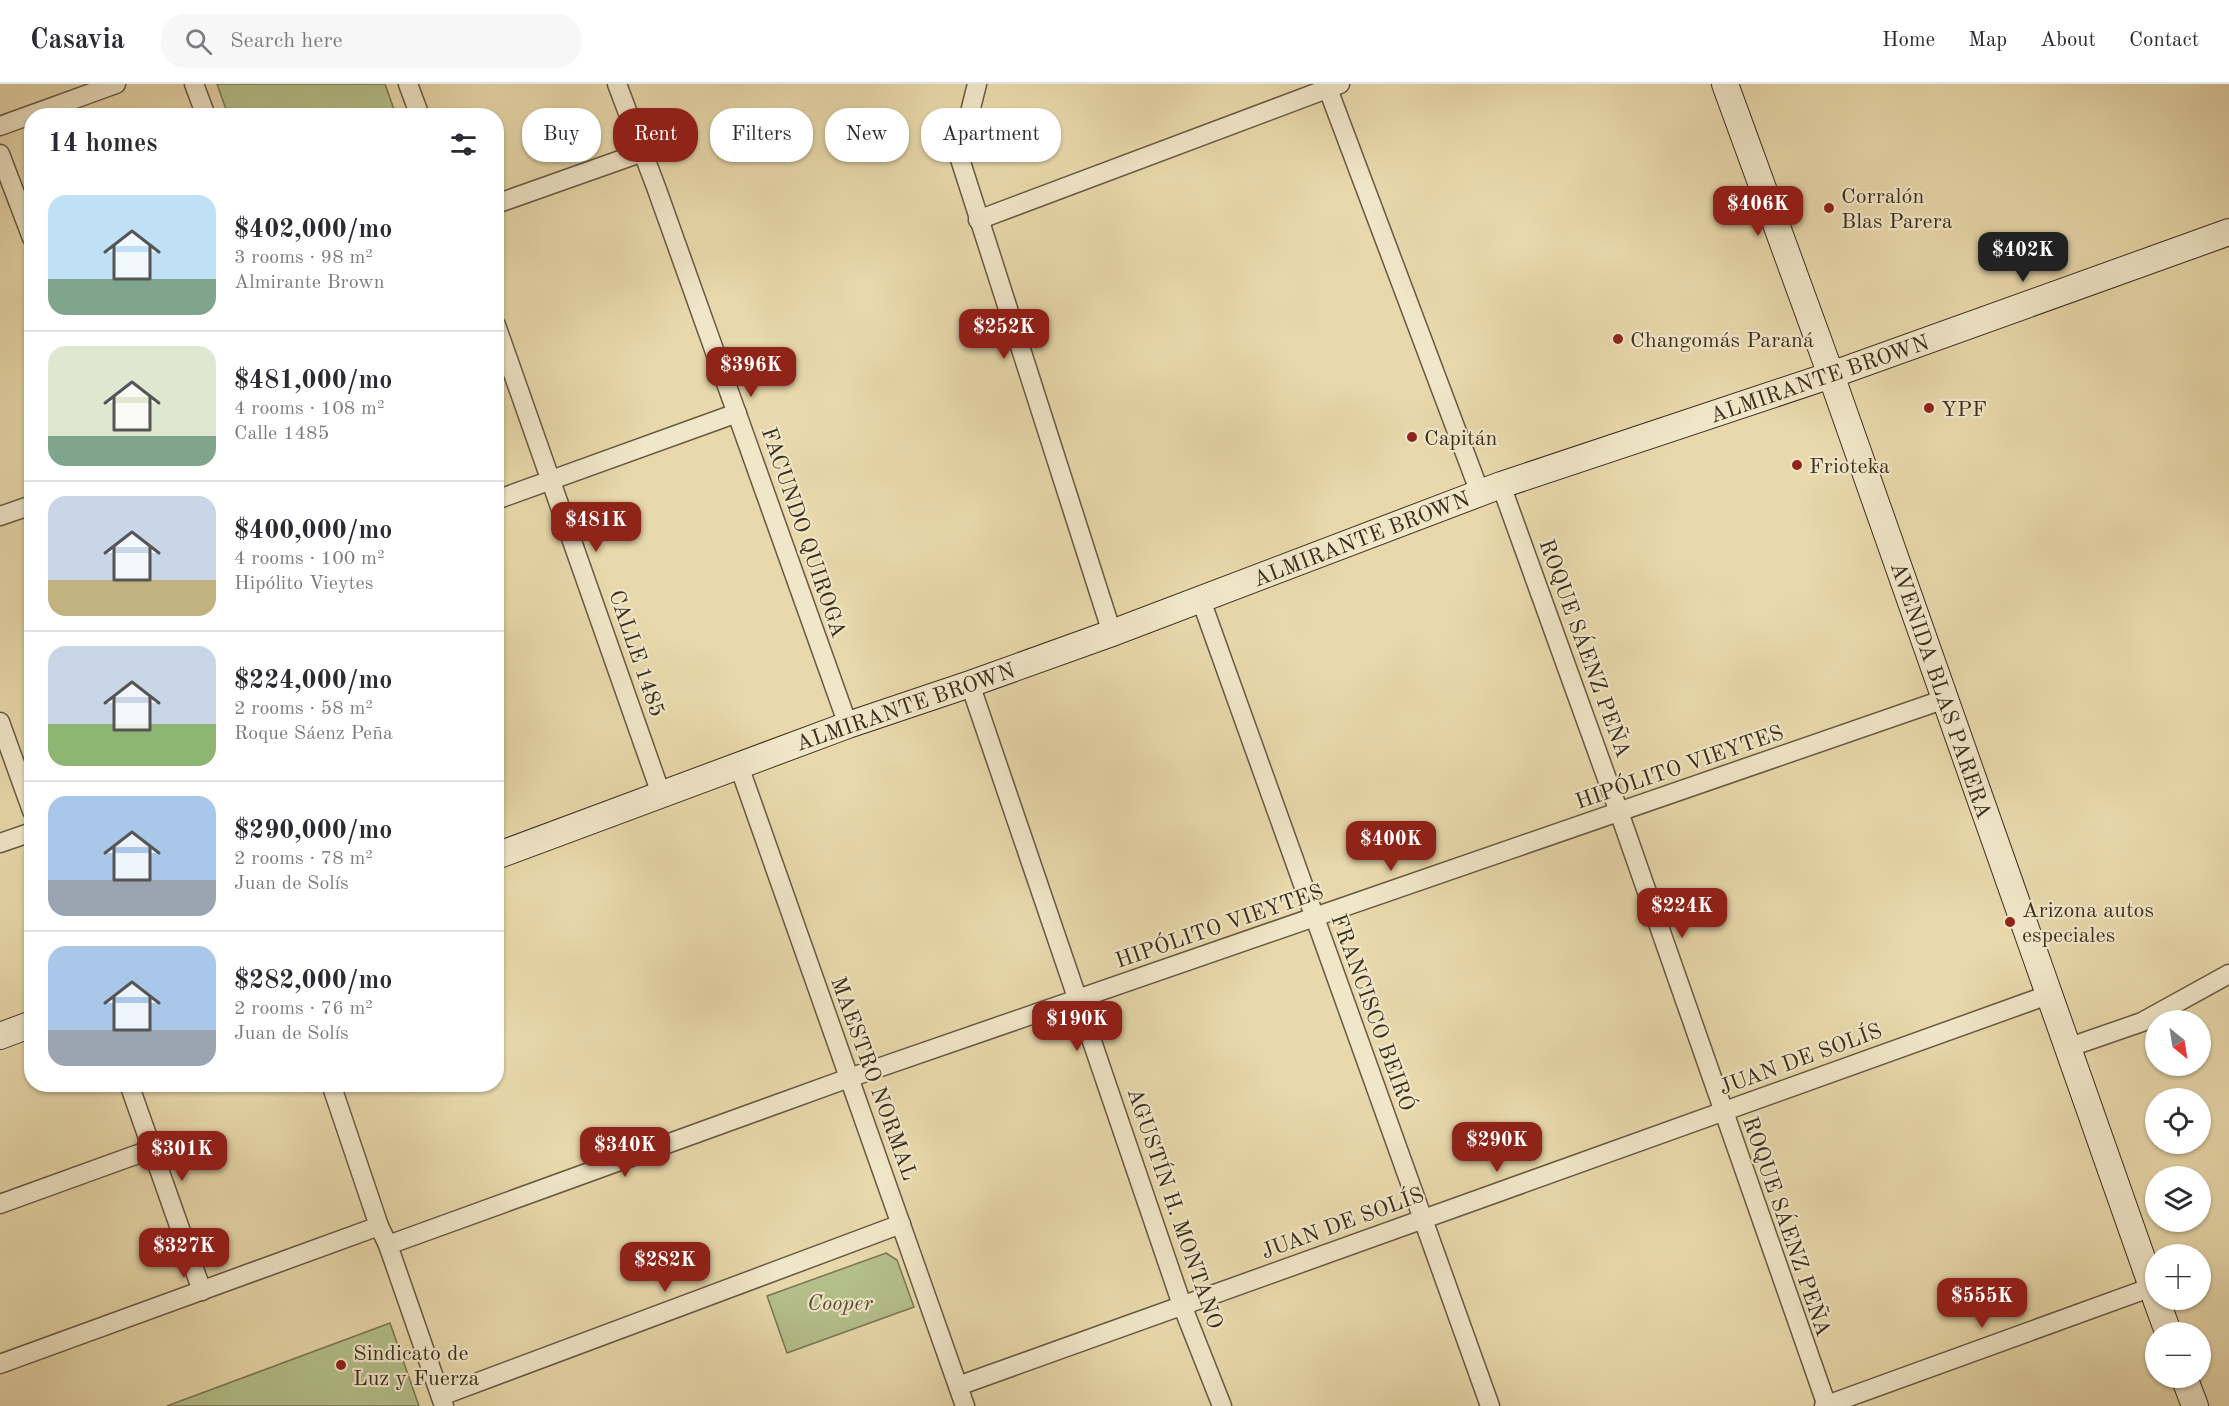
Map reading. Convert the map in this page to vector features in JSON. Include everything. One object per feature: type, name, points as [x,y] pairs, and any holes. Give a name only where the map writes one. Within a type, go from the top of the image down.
[{"type":"main road","name":"AVENIDA BLAS PARERA","points":[[1725,84],[1831,375],[2145,1269]]},
{"type":"main road","name":"ALMIRANTE BROWN","points":[[504,853],[848,725],[1112,633],[1491,489],[1831,375],[2229,232]]},
{"type":"main road","points":[[0,1036],[24,1027]]},
{"type":"main road","points":[[2188,1388],[2195,1406]]},
{"type":"street","points":[[50,108],[116,84]]},
{"type":"street","points":[[194,84],[203,108]]},
{"type":"street","points":[[408,84],[417,108]]},
{"type":"street","name":"FACUNDO QUIROGA","points":[[617,84],[627,108]]},
{"type":"street","points":[[977,84],[958,156],[1112,633]]},
{"type":"street","points":[[978,220],[1334,86]]},
{"type":"street","name":"ROQUE SÁENZ PEÑA","points":[[1334,86],[1619,812],[1826,1406]]},
{"type":"street","points":[[0,126],[24,117]]},
{"type":"street","points":[[0,154],[24,217]]},
{"type":"street","points":[[504,201],[616,162]]},
{"type":"street","name":"FACUNDO QUIROGA","points":[[648,162],[848,725]]},
{"type":"street","name":"CALLE 1485","points":[[504,347],[662,794]]},
{"type":"street","points":[[504,497],[737,413]]},
{"type":"street","points":[[0,516],[24,508]]},
{"type":"street","name":"FRANCISCO BEIRÓ","points":[[1201,600],[1490,1406]]},
{"type":"street","name":"AGUSTÍN H. MONTANO","points":[[970,684],[1182,1305],[1222,1406]]},
{"type":"street","name":"HIPÓLITO VIEYTES","points":[[388,1245],[849,1078],[1945,699]]},
{"type":"street","points":[[0,722],[24,790]]},
{"type":"street","name":"MAESTRO NORMAL","points":[[739,766],[965,1406]]},
{"type":"street","points":[[0,843],[24,835]]},
{"type":"street","points":[[2067,1048],[2142,1023],[2229,974]]},
{"type":"street","name":"JUAN DE SOLÍS","points":[[958,1386],[2048,994]]},
{"type":"street","points":[[132,1092],[202,1292]]},
{"type":"street","points":[[334,1092],[379,1226],[388,1245],[443,1401],[901,1224]]},
{"type":"street","points":[[0,1203],[152,1149]]},
{"type":"street","points":[[0,1364],[379,1226]]},
{"type":"street","points":[[1826,1406],[2145,1297]]},
{"type":"green space","points":[[217,84],[385,84],[394,108],[226,108]]},
{"type":"green space","name":"Cooper","points":[[886,1253],[897,1260],[914,1307],[787,1353],[767,1296]]},
{"type":"green space","name":"Sindicato de Luz y Fuerza","points":[[390,1323],[419,1406],[167,1406]]},
{"type":"place","name":"Corralón Blas Parera","points":[[1829,208]]},
{"type":"place","name":"Changomás Paraná","points":[[1618,339]]},
{"type":"place","name":"YPF","points":[[1929,408]]},
{"type":"place","name":"Capitán","points":[[1412,437]]},
{"type":"place","name":"Frioteka","points":[[1797,465]]},
{"type":"place","name":"Arizona autos especiales","points":[[2010,922]]},
{"type":"place","name":"Sindicato de Luz y Fuerza","points":[[341,1365]]}]
